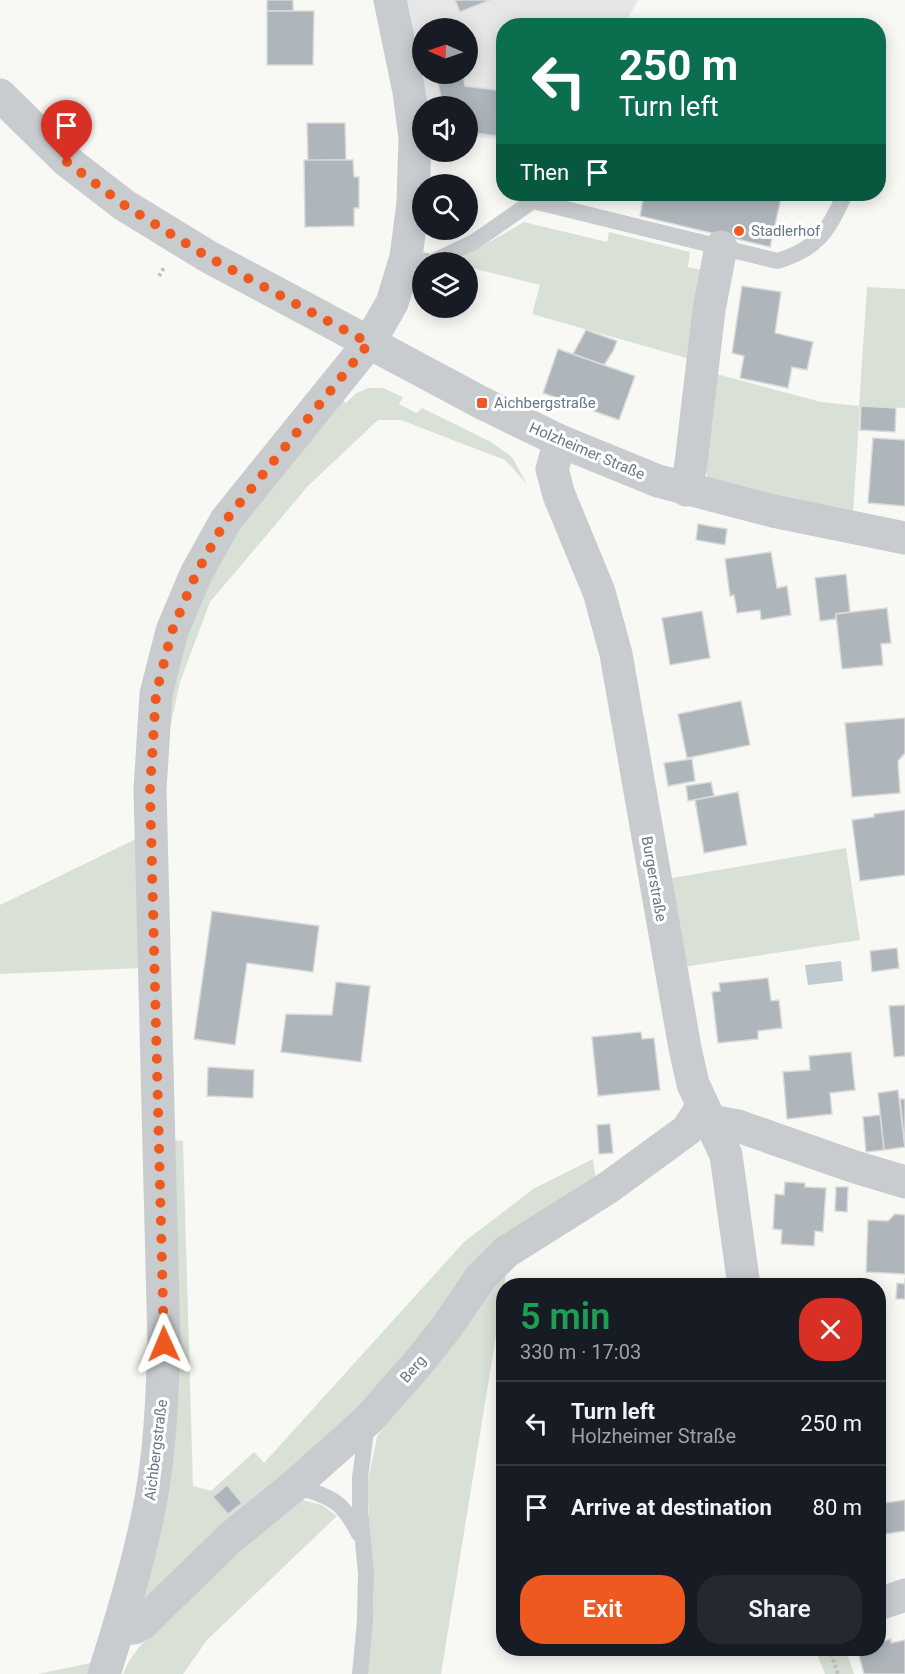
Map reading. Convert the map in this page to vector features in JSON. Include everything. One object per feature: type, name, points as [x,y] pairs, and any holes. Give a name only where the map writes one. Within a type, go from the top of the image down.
[{"type":"street","name":"Aichbergstraße","points":[[104,1674],[118,1630],[148,1514],[157,1461],[163,1398],[164,1344],[150,790],[156,694],[172,631],[196,574],[226,520],[369,343],[392,303],[406,257],[413,203],[415,138],[409,92],[390,0]]},
{"type":"street","name":"Holzheimer Straße","points":[[0,95],[67,162],[124,205],[208,257],[482,403],[615,465],[686,490],[773,511],[905,538]]},
{"type":"street","points":[[686,490],[692,463],[709,310],[720,247]]},
{"type":"street","name":"Burgerstraße","points":[[560,441],[552,469],[559,495],[599,592],[616,654],[685,1048],[693,1084],[726,1155],[743,1278]]},
{"type":"street","points":[[707,1114],[852,1166],[905,1182]]},
{"type":"street","name":"Berg","points":[[118,1630],[134,1628],[144,1623],[230,1538],[294,1486],[368,1420],[446,1328],[481,1276],[506,1252],[609,1187],[707,1114]]},
{"type":"street","points":[[886,1602],[905,1595]]},
{"type":"lane","points":[[406,257],[432,262],[474,242],[530,201]]},
{"type":"lane","points":[[551,201],[777,261],[811,248],[824,232],[842,201]]},
{"type":"lane","points":[[360,1674],[365,1621],[366,1574],[360,1509],[360,1478],[368,1420]]},
{"type":"lane","points":[[294,1486],[337,1500],[351,1517],[363,1540]]},
{"type":"path","points":[[832,1656],[838,1674]]},
{"type":"shaded area","points":[[400,0],[638,0],[628,18],[496,18],[496,139],[478,137],[478,96],[423,96],[420,84],[478,84],[478,18],[412,18],[412,51]]},
{"type":"shaded area","points":[[524,222],[607,242],[609,232],[690,252],[688,267],[703,270],[697,361],[532,314],[540,285],[478,270],[478,252],[472,252]]},
{"type":"shaded area","points":[[867,287],[905,289],[905,408],[860,406],[853,514],[715,482],[707,476],[704,465],[713,373],[821,402],[859,406]]},
{"type":"shaded area","points":[[368,388],[383,388],[403,397],[399,404],[416,413],[422,408],[491,442],[512,457],[527,484],[505,460],[401,420],[378,420],[308,486],[210,602],[180,682],[164,754],[174,672],[208,568],[340,398],[346,403],[355,394]]},
{"type":"shaded area","points":[[138,838],[142,968],[0,974],[0,905]]},
{"type":"shaded area","points":[[846,848],[860,940],[683,967],[672,878]]},
{"type":"shaded area","points":[[841,961],[843,981],[808,985],[805,965]]},
{"type":"shaded area","points":[[173,1140],[183,1141],[193,1486],[211,1491],[254,1452],[264,1463],[464,1242],[533,1189],[593,1159],[596,1181],[371,1402],[138,1615]]},
{"type":"shaded area","points":[[507,1268],[505,1278],[499,1278]]},
{"type":"shaded area","points":[[496,1282],[496,1336],[441,1674],[367,1674],[374,1597],[367,1485],[377,1437],[403,1400]]},
{"type":"shaded area","points":[[298,1499],[322,1505],[337,1516],[207,1640],[183,1674],[123,1674],[140,1646],[209,1572]]},
{"type":"shaded area","points":[[818,1656],[848,1656],[854,1674],[825,1674]]},
{"type":"shaded area","points":[[90,1663],[88,1674],[38,1674]]},
{"type":"building","points":[[267,0],[293,0],[293,11],[267,11]]},
{"type":"building","points":[[455,0],[490,0],[460,12]]},
{"type":"building","points":[[267,11],[314,11],[313,65],[267,65]]},
{"type":"building","points":[[438,84],[465,84],[465,86],[496,90],[496,136],[478,133],[478,96],[441,96]]},
{"type":"building","points":[[307,123],[345,123],[346,160],[308,161]]},
{"type":"building","points":[[304,160],[353,160],[354,177],[359,177],[359,208],[354,208],[354,226],[305,227]]},
{"type":"building","name":"Stadlerhof","points":[[643,201],[780,201],[770,247],[640,216]]},
{"type":"building","points":[[742,286],[781,292],[775,333],[813,342],[807,370],[792,367],[788,388],[740,378],[744,356],[732,353]]},
{"type":"building","points":[[586,330],[617,341],[604,365],[573,354]]},
{"type":"building","points":[[558,349],[635,376],[619,420],[543,393]]},
{"type":"building","points":[[861,406],[896,408],[895,432],[860,430]]},
{"type":"building","points":[[873,438],[905,440],[905,506],[868,503]]},
{"type":"building","points":[[698,524],[727,529],[725,545],[696,540]]},
{"type":"building","points":[[771,552],[777,588],[787,586],[791,615],[761,620],[760,610],[737,613],[734,595],[730,596],[725,559]]},
{"type":"building","points":[[846,574],[850,612],[836,614],[836,619],[820,621],[815,578]]},
{"type":"building","points":[[887,608],[891,643],[881,644],[883,665],[842,669],[836,614]]},
{"type":"building","points":[[702,611],[710,658],[670,665],[662,618]]},
{"type":"building","points":[[741,701],[750,745],[687,758],[678,714]]},
{"type":"building","points":[[905,718],[905,753],[898,761],[900,793],[852,797],[845,723]]},
{"type":"building","points":[[692,759],[695,781],[668,786],[664,763]]},
{"type":"building","points":[[711,782],[714,796],[688,801],[686,786]]},
{"type":"building","points":[[738,792],[747,845],[704,853],[695,800]]},
{"type":"building","points":[[905,810],[905,875],[860,881],[852,820],[874,817],[874,814]]},
{"type":"building","points":[[212,911],[319,926],[313,972],[247,963],[235,1045],[194,1039]]},
{"type":"building","points":[[897,948],[899,968],[872,972],[870,951]]},
{"type":"building","points":[[768,978],[771,1001],[779,1000],[782,1028],[758,1031],[758,1039],[718,1043],[712,992],[720,991],[719,983]]},
{"type":"building","points":[[336,982],[370,986],[361,1062],[281,1052],[286,1014],[332,1015]]},
{"type":"building","points":[[905,1005],[905,1056],[894,1057],[889,1006]]},
{"type":"building","points":[[641,1032],[642,1039],[654,1038],[660,1090],[598,1096],[592,1037]]},
{"type":"building","points":[[851,1052],[855,1090],[830,1093],[832,1114],[787,1119],[783,1072],[810,1070],[809,1056]]},
{"type":"building","points":[[208,1067],[254,1070],[253,1098],[207,1096]]},
{"type":"building","points":[[898,1090],[905,1147],[884,1150],[878,1093]]},
{"type":"building","points":[[900,1099],[905,1099],[905,1147]]},
{"type":"building","points":[[880,1115],[884,1150],[866,1152],[863,1117]]},
{"type":"building","points":[[610,1124],[613,1153],[599,1154],[597,1125]]},
{"type":"building","points":[[785,1182],[805,1183],[805,1187],[826,1188],[823,1232],[815,1231],[814,1246],[781,1244],[782,1230],[773,1229],[775,1194],[784,1195]]},
{"type":"building","points":[[836,1187],[848,1187],[847,1212],[835,1211]]},
{"type":"building","points":[[895,1214],[905,1215],[905,1274],[866,1272],[868,1220],[888,1221]]},
{"type":"building","points":[[897,1283],[905,1284],[905,1299],[896,1299]]},
{"type":"building","points":[[227,1485],[242,1503],[228,1514],[213,1497]]},
{"type":"building","points":[[905,1500],[905,1531],[886,1534],[886,1503]]},
{"type":"building","points":[[891,1639],[891,1643],[905,1640],[905,1674],[864,1674],[859,1656],[886,1656],[886,1640]]},
{"type":"place","name":"Stadlerhof","points":[[739,231]]},
{"type":"place","name":"Aichbergstraße","points":[[482,403]]},
{"type":"route","points":[[67,162],[124,205],[208,257],[369,343],[226,520],[196,574],[172,631],[156,694],[150,790],[164,1344]]}]
